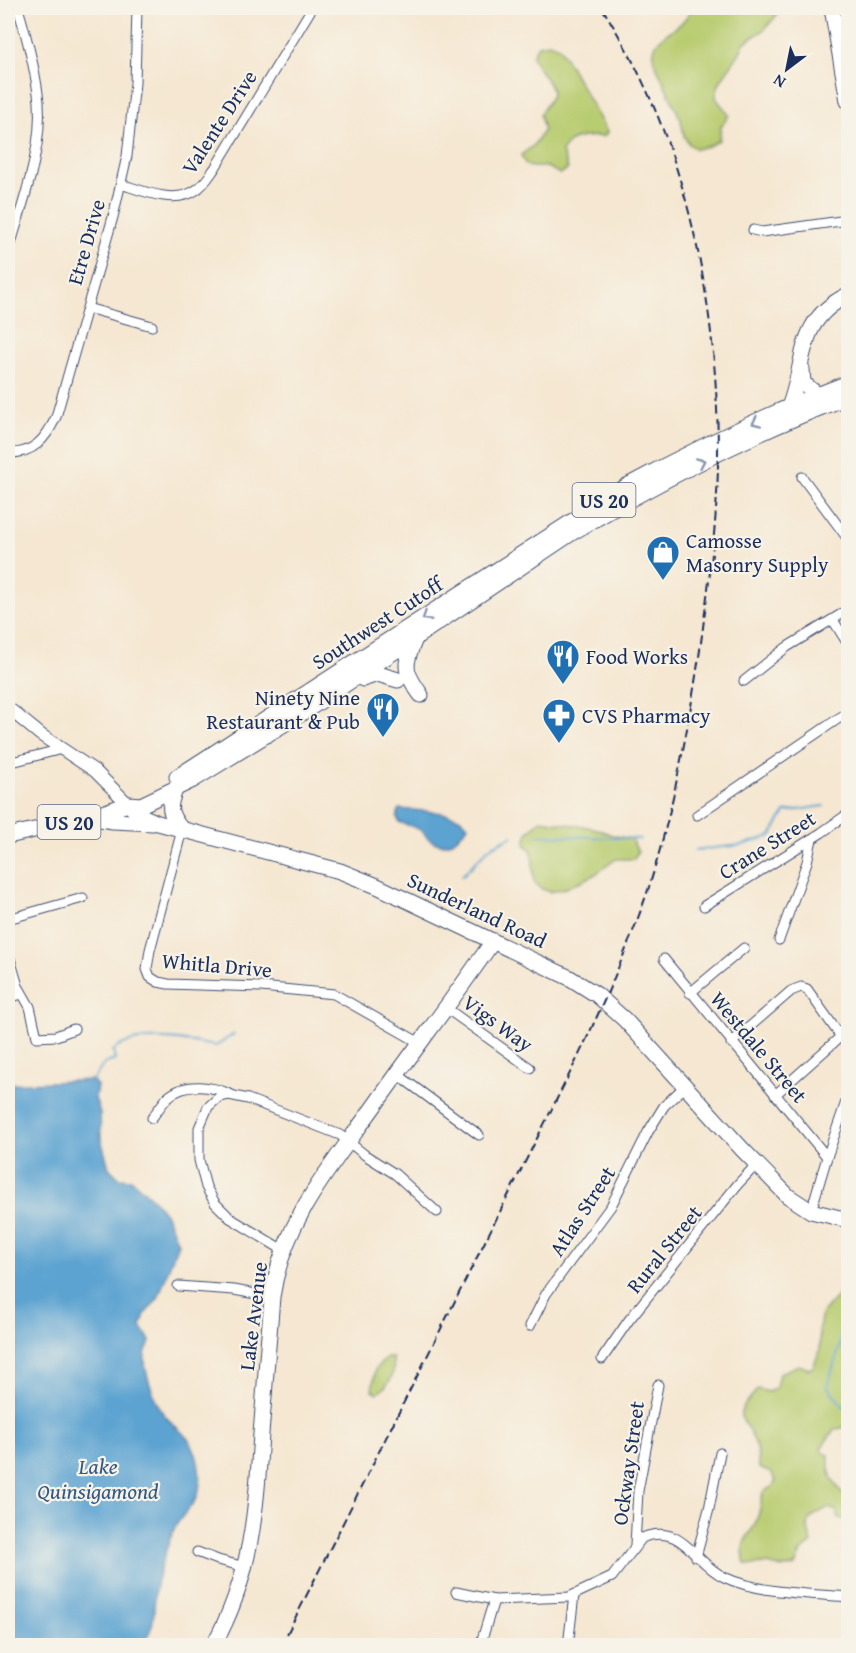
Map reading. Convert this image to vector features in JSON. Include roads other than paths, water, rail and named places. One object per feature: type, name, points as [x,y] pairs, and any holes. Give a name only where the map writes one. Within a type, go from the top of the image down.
[{"type":"main road","points":[[832,8],[844,52],[849,101]]},
{"type":"main road","points":[[818,395],[803,382],[805,352],[831,311],[849,297]]},
{"type":"main road","points":[[789,407],[796,387],[803,346],[811,328],[829,308],[849,297]]},
{"type":"main road","name":"Southwest Cutoff","points":[[128,804],[136,796],[171,781],[233,742],[627,486],[686,454],[789,407],[849,384]]},
{"type":"main road","name":"Southwest Cutoff","points":[[128,804],[141,805],[209,770],[320,701],[573,532],[613,509],[687,469],[793,419],[849,397]]},
{"type":"main road","points":[[416,638],[407,656],[406,667],[407,674],[421,695]]},
{"type":"main road","points":[[320,701],[367,677],[385,675],[398,680]]},
{"type":"main road","points":[[176,788],[170,803],[170,813],[182,830]]},
{"type":"main road","name":"US 20","points":[[8,836],[91,817],[128,804]]},
{"type":"main road","name":"Sunderland Road","points":[[128,804],[142,816],[158,823],[340,871],[377,886],[555,970],[597,995],[625,1020],[756,1165],[789,1196],[811,1211],[849,1220]]},
{"type":"main road","points":[[91,817],[113,821],[158,823]]},
{"type":"main road","name":"Lake Avenue","points":[[213,1646],[230,1612],[245,1567],[256,1506],[272,1297],[276,1272],[283,1250],[295,1222],[314,1189],[493,941]]},
{"type":"street","points":[[8,254],[31,168],[39,104],[34,68],[18,8]]},
{"type":"street","name":"Etre Drive","points":[[8,453],[26,452],[38,444],[50,430],[56,417],[127,156],[133,108],[137,8]]},
{"type":"street","name":"Valente Drive","points":[[121,184],[168,196],[188,194],[198,189],[221,159],[312,8]]},
{"type":"street","points":[[753,230],[762,232],[849,220]]},
{"type":"street","points":[[87,308],[152,326]]},
{"type":"street","points":[[802,477],[849,539]]},
{"type":"street","points":[[744,681],[788,646],[849,610]]},
{"type":"street","points":[[833,620],[849,644]]},
{"type":"street","points":[[8,708],[25,724],[95,771],[128,804]]},
{"type":"street","points":[[697,815],[849,712]]},
{"type":"street","points":[[8,763],[62,749]]},
{"type":"street","name":"Crane Street","points":[[704,906],[849,814]]},
{"type":"street","name":"Whitla Drive","points":[[182,830],[150,950],[147,969],[150,977],[168,984],[282,988],[334,994],[420,1043]]},
{"type":"street","points":[[779,940],[807,862],[812,839]]},
{"type":"street","points":[[8,919],[83,898]]},
{"type":"street","points":[[690,993],[744,948]]},
{"type":"street","points":[[8,952],[22,994],[30,1007],[38,1037],[56,1036],[74,1029]]},
{"type":"street","name":"Westdale Street","points":[[664,959],[827,1157]]},
{"type":"street","points":[[731,1043],[791,991],[801,987],[807,989],[845,1034],[775,1095]]},
{"type":"street","points":[[8,998],[22,994]]},
{"type":"street","name":"Vigs Way","points":[[446,1008],[530,1068]]},
{"type":"street","points":[[397,1074],[479,1135]]},
{"type":"street","points":[[152,1118],[169,1096],[206,1086],[217,1088],[340,1135],[395,1174],[437,1212]]},
{"type":"street","name":"Atlas Street","points":[[530,1326],[546,1294],[611,1206],[664,1106],[684,1087]]},
{"type":"street","points":[[237,1097],[229,1095],[215,1099],[201,1121],[198,1150],[203,1178],[215,1203],[230,1218],[283,1250]]},
{"type":"street","points":[[811,1211],[849,1096]]},
{"type":"street","name":"Rural Street","points":[[602,1359],[629,1320],[738,1184],[756,1165]]},
{"type":"street","points":[[178,1287],[234,1290],[272,1297]]},
{"type":"street","name":"Ockway Street","points":[[635,1547],[639,1491],[658,1385]]},
{"type":"street","points":[[696,1557],[710,1509],[720,1453]]},
{"type":"street","points":[[456,1592],[494,1600],[531,1597],[557,1598],[574,1595],[612,1577],[642,1538],[667,1535],[682,1540],[696,1557],[724,1577],[753,1587],[849,1597]]},
{"type":"street","points":[[197,1552],[245,1567]]},
{"type":"street","points":[[568,1646],[574,1595]]},
{"type":"street","points":[[480,1646],[494,1600]]},
{"type":"water","points":[[399,809],[447,814],[464,821],[468,826],[455,839],[440,844],[428,838],[422,831],[399,822],[397,817]]},
{"type":"water","name":"Lake Quinsigamond","points":[[92,1080],[97,1086],[95,1098],[100,1113],[101,1139],[109,1168],[119,1178],[131,1179],[154,1200],[166,1215],[178,1243],[158,1298],[145,1314],[141,1326],[150,1341],[145,1361],[151,1388],[163,1413],[185,1435],[195,1451],[200,1486],[197,1497],[177,1524],[168,1544],[155,1589],[151,1629],[141,1645],[8,1645],[8,1084]]},
{"type":"waterway","points":[[695,850],[742,845],[771,836],[785,812],[824,806]]},
{"type":"waterway","points":[[536,835],[640,839]]},
{"type":"waterway","points":[[462,876],[489,848],[512,836]]},
{"type":"waterway","points":[[92,1081],[104,1064],[115,1060],[113,1051],[134,1041],[162,1039],[216,1046],[234,1034]]},
{"type":"waterway","points":[[848,1245],[840,1346],[827,1386],[848,1412]]},
{"type":"railway","points":[[281,1646],[577,1059],[606,996],[649,887],[673,799],[685,740],[700,650],[716,511],[717,405],[712,346],[693,227],[677,169],[657,113],[632,59],[602,8]]},
{"type":"place","name":"Camosse Masonry Supply","points":[[663,581]]},
{"type":"place","name":"Food Works","points":[[563,685]]},
{"type":"place","name":"Ninety Nine Restaurant & Pub","points":[[383,738]]},
{"type":"place","name":"CVS Pharmacy","points":[[559,744]]}]
